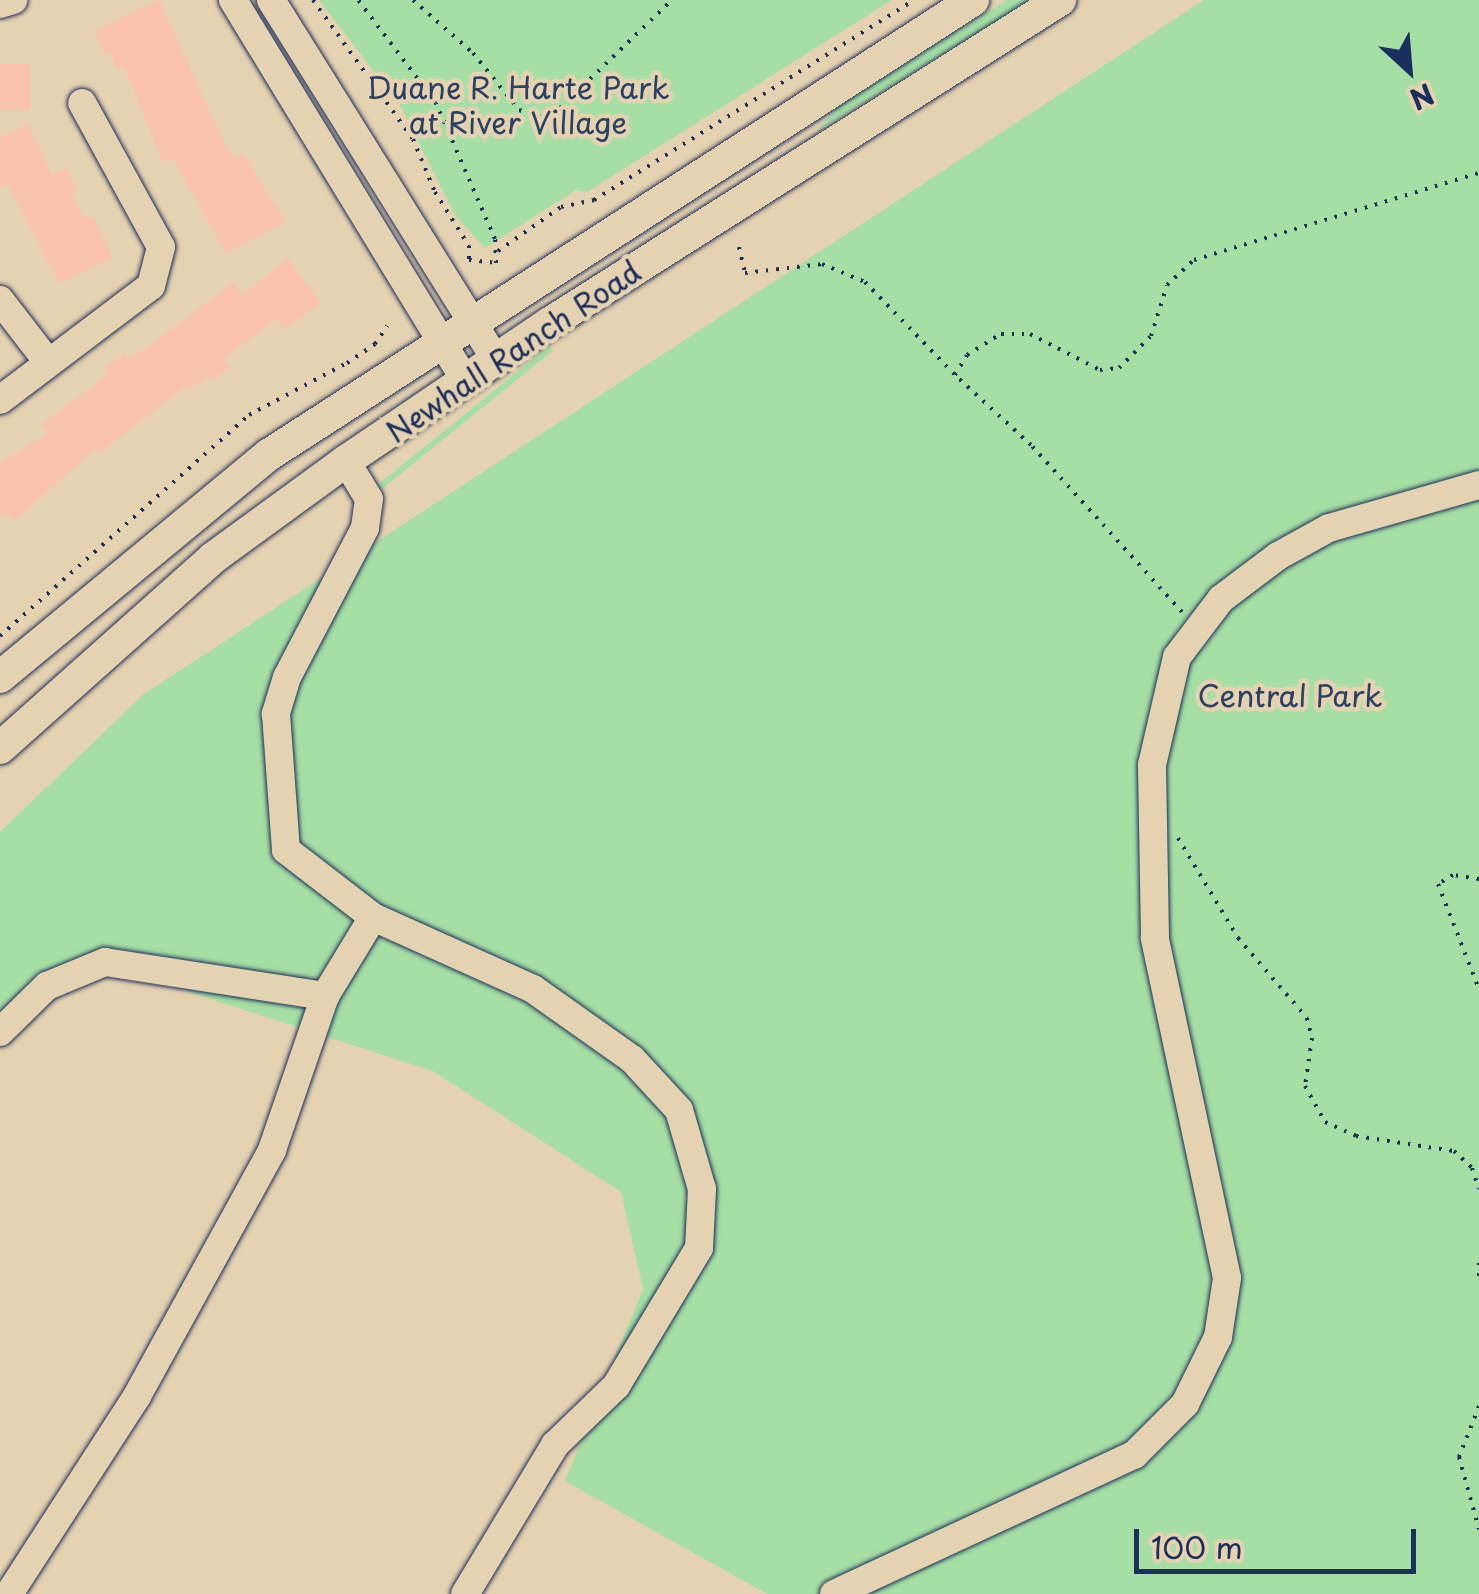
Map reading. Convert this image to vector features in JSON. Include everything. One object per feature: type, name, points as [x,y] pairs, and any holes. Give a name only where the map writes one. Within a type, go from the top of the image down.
[{"type":"main road","name":"Newhall Ranch Road","points":[[0,677],[270,454],[470,321],[973,0]]},
{"type":"main road","name":"Newhall Ranch Road","points":[[0,748],[213,558],[346,462],[1060,0]]},
{"type":"street","points":[[0,4],[13,0]]},
{"type":"street","points":[[233,0],[438,343],[466,382]]},
{"type":"street","points":[[271,0],[497,362]]},
{"type":"street","points":[[0,400],[150,286],[160,247],[82,103]]},
{"type":"street","points":[[0,300],[48,362]]},
{"type":"street","points":[[346,462],[369,499],[365,528],[287,677],[276,714],[279,815],[286,850],[373,917],[533,989],[632,1059],[679,1110],[702,1189],[700,1248],[616,1386],[554,1445],[465,1594]]},
{"type":"street","points":[[834,1594],[1134,1455],[1185,1404],[1218,1338],[1227,1278],[1155,938],[1152,766],[1177,657],[1194,627],[1278,556],[1329,528],[1479,485]]},
{"type":"street","points":[[10,1594],[136,1396],[272,1150],[325,996],[373,917]]},
{"type":"street","points":[[0,1032],[47,986],[105,962],[325,996]]},
{"type":"path","points":[[313,0],[414,139],[435,192],[469,246],[468,260],[496,263],[498,252],[436,103],[358,0]]},
{"type":"path","points":[[413,0],[473,52],[520,110],[541,117],[560,108],[672,0]]},
{"type":"path","points":[[498,252],[561,207],[594,200],[914,0]]},
{"type":"path","points":[[955,375],[979,343],[1001,334],[1030,334],[1100,370],[1119,368],[1152,336],[1167,285],[1194,260],[1479,173]]},
{"type":"path","points":[[739,247],[745,274],[822,264],[865,282],[1145,564],[1194,627]]},
{"type":"path","points":[[0,636],[249,415],[347,363],[375,344],[387,326]]},
{"type":"path","points":[[1152,802],[1238,938],[1306,1018],[1312,1038],[1306,1086],[1314,1109],[1356,1136],[1454,1151],[1472,1168],[1479,1189]]},
{"type":"path","points":[[1479,879],[1453,875],[1438,884],[1479,989]]},
{"type":"path","points":[[1478,1285],[1479,1264]]},
{"type":"path","points":[[1479,1406],[1460,1457],[1479,1529]]},
{"type":"green space","name":"Duane R. Harte Park at River Village","points":[[319,0],[892,0],[587,192],[576,190],[485,248],[455,215],[400,105]]},
{"type":"green space","points":[[1007,0],[1031,0],[817,131],[835,109]]},
{"type":"green space","name":"Central Park","points":[[1204,0],[1479,0],[1479,1594],[767,1594],[565,1481],[643,1289],[621,1192],[433,1071],[124,971],[47,981],[0,1026],[0,832],[144,694]]},
{"type":"green space","points":[[549,346],[553,351],[382,489],[378,484]]},
{"type":"building","points":[[159,0],[225,144],[234,158],[243,154],[286,222],[226,253],[173,158],[163,162],[124,67],[118,70],[110,52],[105,55],[94,31]]},
{"type":"building","points":[[0,64],[30,64],[30,110],[0,110]]},
{"type":"building","points":[[28,124],[52,175],[67,168],[77,189],[71,192],[85,219],[93,216],[113,258],[59,283],[8,184],[0,187],[0,137]]},
{"type":"building","points":[[288,259],[321,303],[285,330],[277,319],[223,359],[230,367],[213,380],[209,375],[189,390],[186,386],[100,453],[96,448],[14,521],[6,512],[0,517],[0,462],[48,434],[41,425],[109,374],[104,368],[125,353],[128,358],[147,348],[233,283],[242,295]]}]
